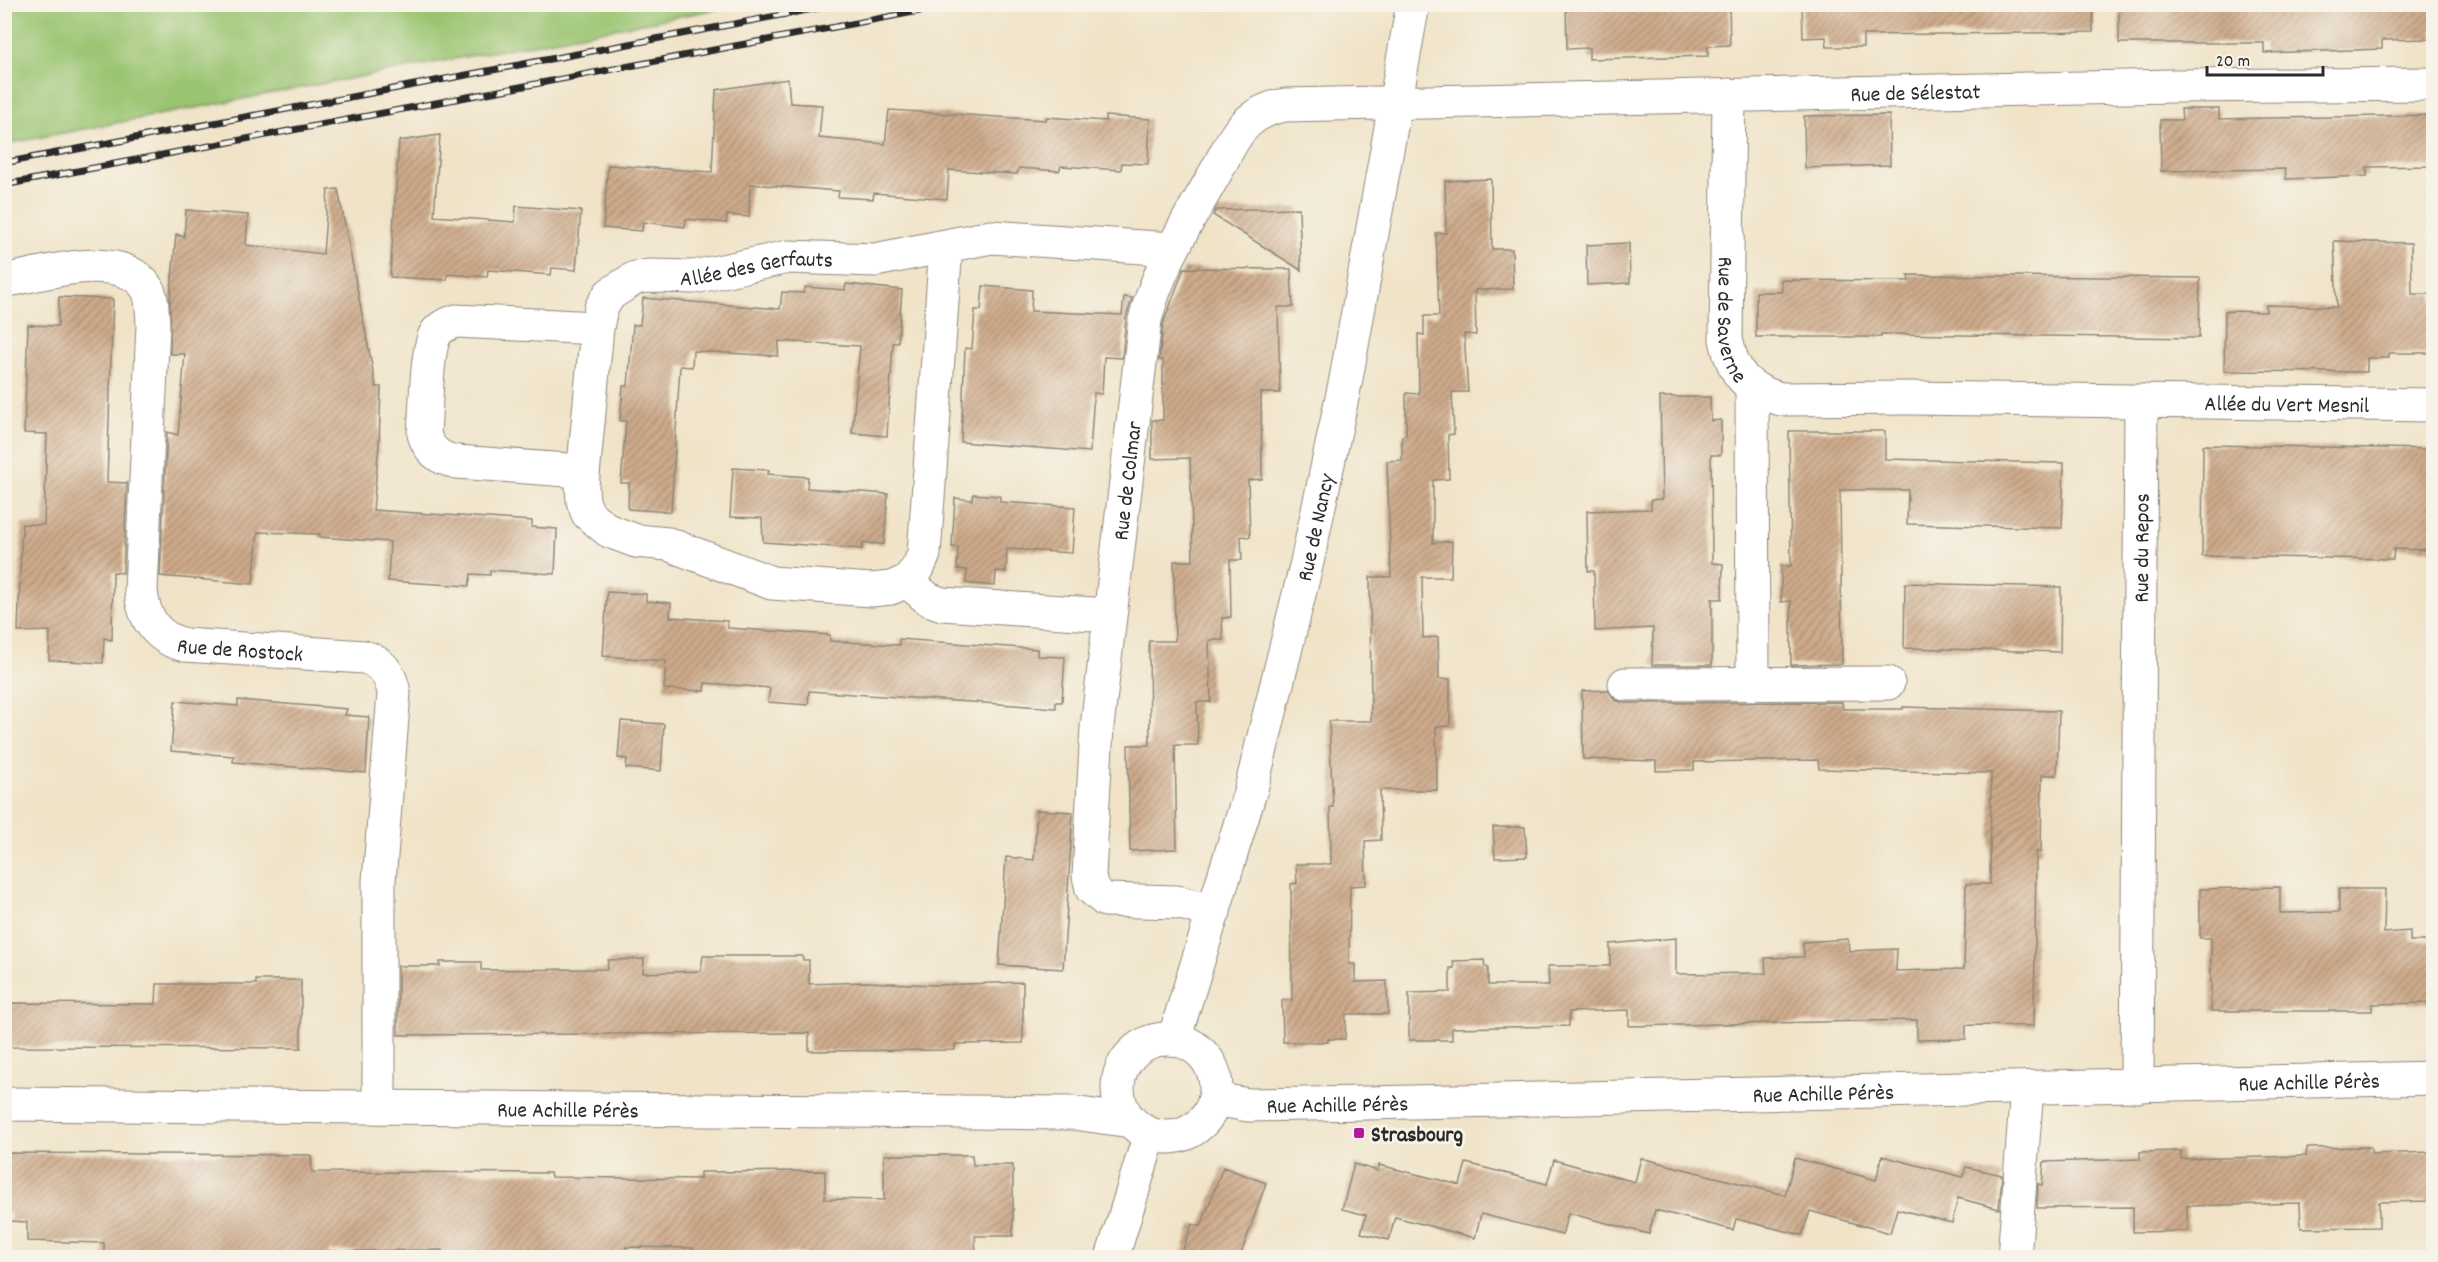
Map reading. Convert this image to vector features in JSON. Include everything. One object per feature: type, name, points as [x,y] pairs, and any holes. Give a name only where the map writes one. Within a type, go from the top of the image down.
[{"type":"street","name":"Rue de Nancy","points":[[1174,1039],[1251,789],[1307,562],[1346,379],[1413,4]]},
{"type":"street","name":"Rue de Sélestat","points":[[1396,104],[1729,95],[2433,84]]},
{"type":"street","name":"Rue de Saverne","points":[[1729,95],[1726,339],[1733,363],[1752,388],[1754,683]]},
{"type":"street","name":"Rue de Colmar","points":[[1214,912],[1176,902],[1105,900],[1090,884],[1098,717],[1143,337],[1150,302],[1173,249],[1240,130],[1259,113],[1271,107],[1285,105],[1396,104]]},
{"type":"street","name":"Allée des Gerfauts","points":[[907,581],[891,588],[871,591],[772,583],[668,544],[621,537],[597,523],[588,514],[583,501],[582,471],[597,328],[602,308],[610,294],[635,278],[694,277],[788,257],[875,261],[991,237],[1173,249]]},
{"type":"street","points":[[946,246],[924,554],[918,568],[907,581],[928,599],[942,604],[1109,615]]},
{"type":"street","name":"Rue de Rostock","points":[[4,281],[102,265],[127,272],[142,281],[148,288],[152,304],[153,325],[141,590],[148,617],[157,632],[169,640],[185,645],[364,657],[378,663],[390,678],[393,693],[379,880],[379,1107]]},
{"type":"street","points":[[582,471],[457,462],[444,459],[435,453],[428,445],[424,434],[431,353],[437,332],[456,321],[597,328]]},
{"type":"street","points":[[1752,388],[1781,399],[2141,401]]},
{"type":"street","name":"Allée du Vert Mesnil","points":[[2141,401],[2433,405]]},
{"type":"street","name":"Rue du Repos","points":[[2137,1086],[2141,401]]},
{"type":"street","points":[[1625,684],[1888,683]]},
{"type":"street","points":[[1160,1039],[1174,1039],[1189,1044],[1208,1060],[1216,1079],[1215,1099],[1206,1117],[1188,1132],[1169,1137],[1140,1127],[1121,1104],[1118,1090],[1123,1066],[1131,1054],[1142,1046],[1160,1039]]},
{"type":"street","name":"Rue Achille Pérès","points":[[1215,1099],[1261,1105],[2433,1078]]},
{"type":"street","points":[[2014,1257],[2027,1088]]},
{"type":"street","name":"Rue Achille Pérès","points":[[4,1104],[1073,1113],[1097,1114],[1140,1127]]},
{"type":"street","points":[[1112,1257],[1140,1127]]},
{"type":"green space","points":[[5,4],[739,4],[739,5],[5,144]]},
{"type":"building","points":[[1566,4],[1729,4],[1730,45],[1708,46],[1708,56],[1589,59],[1589,48],[1567,49]]},
{"type":"building","points":[[1802,4],[2093,4],[2093,32],[1863,35],[1863,47],[1827,47],[1826,37],[1803,38]]},
{"type":"building","points":[[2119,4],[2433,4],[2433,39],[2382,40],[2382,49],[2264,53],[2264,43],[2119,43]]},
{"type":"building","points":[[788,79],[790,103],[822,105],[819,138],[885,144],[889,110],[1046,120],[1046,117],[1106,121],[1106,116],[1150,119],[1148,164],[1122,163],[1121,170],[1061,166],[1059,171],[1019,168],[1017,174],[949,170],[947,199],[874,193],[873,199],[838,197],[839,191],[750,184],[749,217],[727,215],[726,223],[686,219],[685,227],[643,222],[642,231],[603,228],[608,165],[712,172],[716,90]]},
{"type":"building","points":[[2181,109],[2219,109],[2219,119],[2433,115],[2433,166],[2367,167],[2367,176],[2286,179],[2285,169],[2161,171],[2160,120],[2182,120]]},
{"type":"building","points":[[1889,115],[1890,165],[1805,168],[1804,116]]},
{"type":"building","points":[[440,135],[434,216],[515,222],[516,206],[581,211],[576,270],[552,268],[551,275],[488,270],[487,277],[448,274],[447,280],[390,277],[399,141]]},
{"type":"building","points":[[1491,179],[1492,249],[1512,249],[1513,289],[1475,290],[1476,335],[1464,334],[1468,392],[1452,392],[1454,434],[1448,435],[1449,479],[1433,480],[1433,543],[1452,541],[1451,577],[1422,577],[1423,638],[1438,637],[1439,679],[1450,679],[1450,726],[1436,727],[1437,790],[1380,790],[1381,840],[1365,841],[1366,885],[1350,886],[1349,964],[1355,964],[1355,982],[1387,981],[1388,1014],[1346,1014],[1345,1039],[1328,1039],[1328,1042],[1283,1042],[1282,1000],[1292,1000],[1291,884],[1297,883],[1296,864],[1331,864],[1330,807],[1333,807],[1329,721],[1371,721],[1370,577],[1391,577],[1387,461],[1402,460],[1402,436],[1406,435],[1406,393],[1419,394],[1418,334],[1424,335],[1424,316],[1439,316],[1436,233],[1446,233],[1445,181]]},
{"type":"building","points":[[338,189],[376,387],[381,387],[373,510],[532,521],[532,527],[557,529],[555,574],[490,570],[490,575],[471,574],[469,586],[388,581],[390,542],[319,537],[320,534],[258,532],[253,584],[160,576],[167,432],[178,435],[185,354],[170,354],[170,301],[176,234],[184,237],[186,210],[248,215],[246,245],[323,254],[328,190]]},
{"type":"building","points":[[1299,208],[1301,270],[1213,215],[1216,210]]},
{"type":"building","points":[[2334,241],[2411,243],[2412,294],[2433,294],[2433,353],[2389,353],[2389,358],[2367,358],[2367,372],[2224,371],[2225,311],[2266,312],[2266,305],[2337,307]]},
{"type":"building","points":[[1629,243],[1630,283],[1587,285],[1586,245]]},
{"type":"building","points":[[1184,268],[1291,269],[1293,307],[1278,307],[1280,393],[1261,393],[1262,479],[1248,480],[1250,537],[1241,536],[1242,560],[1230,560],[1231,617],[1222,618],[1223,640],[1209,640],[1211,702],[1197,702],[1198,745],[1175,745],[1177,849],[1130,851],[1128,745],[1150,745],[1149,641],[1175,641],[1174,561],[1193,561],[1190,458],[1152,459],[1152,420],[1163,420],[1163,360],[1159,360],[1163,324]]},
{"type":"building","points":[[1908,275],[2200,278],[2199,338],[1881,334],[1881,337],[1756,337],[1756,292],[1782,292],[1781,280],[1909,281]]},
{"type":"building","points":[[846,284],[902,290],[898,343],[893,343],[887,436],[852,433],[860,346],[779,341],[778,356],[693,351],[692,367],[680,366],[671,512],[628,509],[629,483],[621,483],[626,421],[620,421],[623,386],[628,386],[633,325],[640,325],[643,298],[780,309],[782,292],[804,293],[805,287],[845,290]]},
{"type":"building","points":[[983,286],[1032,290],[1031,311],[1122,315],[1124,297],[1132,298],[1126,318],[1122,358],[1104,357],[1102,394],[1094,393],[1090,452],[961,442],[965,348],[972,349],[975,310],[981,310]]},
{"type":"building","points":[[59,297],[113,299],[107,482],[127,483],[123,573],[113,572],[112,640],[104,638],[103,663],[49,660],[50,631],[18,632],[22,524],[44,525],[47,434],[24,433],[28,325],[58,326]]},
{"type":"building","points":[[1660,397],[1710,397],[1711,421],[1721,420],[1721,455],[1711,455],[1712,563],[1723,564],[1722,599],[1712,599],[1712,665],[1652,665],[1653,628],[1595,631],[1594,571],[1588,571],[1587,511],[1651,509],[1651,500],[1662,499]]},
{"type":"building","points":[[1789,431],[1885,431],[1885,459],[2064,463],[2062,528],[1907,524],[1908,490],[1840,490],[1842,664],[1791,665],[1791,601],[1781,602],[1781,566],[1791,566]]},
{"type":"building","points":[[2203,445],[2433,449],[2433,550],[2394,549],[2393,559],[2202,556]]},
{"type":"building","points":[[733,468],[769,470],[768,474],[808,477],[807,488],[888,494],[884,544],[863,543],[862,549],[763,542],[762,518],[730,517]]},
{"type":"building","points":[[973,494],[1000,496],[1000,502],[1075,507],[1072,553],[1007,549],[1006,572],[996,571],[995,586],[966,583],[967,570],[957,569],[958,547],[952,547],[955,498],[972,500]]},
{"type":"building","points":[[1905,583],[2061,587],[2060,652],[1904,648]]},
{"type":"building","points":[[607,592],[646,594],[646,601],[671,603],[670,617],[727,621],[728,628],[830,635],[830,641],[899,645],[899,639],[1037,649],[1037,656],[1065,657],[1062,702],[1056,702],[1056,708],[809,691],[808,705],[768,702],[770,688],[705,683],[704,691],[664,689],[666,661],[603,656]]},
{"type":"building","points":[[1608,690],[1615,700],[1625,703],[1842,702],[1843,709],[1903,709],[1903,707],[2059,711],[2057,775],[2042,775],[2041,852],[2036,852],[2034,1026],[1966,1025],[1966,1039],[1917,1040],[1917,1020],[1629,1026],[1629,1010],[1569,1012],[1569,1026],[1452,1028],[1452,1040],[1409,1040],[1409,993],[1450,992],[1450,968],[1454,968],[1453,961],[1484,960],[1485,967],[1488,967],[1488,985],[1549,985],[1548,966],[1610,966],[1610,944],[1676,938],[1676,974],[1766,973],[1765,958],[1804,957],[1803,942],[1848,939],[1849,951],[1897,949],[1896,971],[1964,969],[1966,884],[1990,884],[1991,773],[1819,769],[1818,760],[1694,762],[1694,770],[1656,771],[1656,761],[1583,759],[1582,691]]},
{"type":"building","points":[[238,700],[347,709],[345,715],[369,717],[366,773],[233,762],[234,756],[171,751],[175,701],[238,706]]},
{"type":"building","points":[[621,721],[664,724],[661,771],[626,768],[627,759],[618,758]]},
{"type":"building","points":[[1037,810],[1073,812],[1063,969],[999,965],[1006,857],[1034,860]]},
{"type":"building","points":[[1493,827],[1525,827],[1527,857],[1495,858]]},
{"type":"building","points":[[2280,887],[2280,913],[2339,912],[2339,889],[2385,889],[2384,933],[2410,931],[2410,941],[2433,941],[2433,1003],[2372,1004],[2372,1011],[2211,1011],[2211,938],[2200,938],[2200,889]]},
{"type":"building","points":[[703,956],[802,956],[803,960],[809,960],[809,984],[866,982],[935,985],[1023,982],[1023,1043],[955,1044],[955,1050],[809,1051],[809,1033],[398,1035],[398,966],[440,966],[440,962],[481,962],[481,970],[607,969],[608,960],[644,959],[643,973],[701,971]]},
{"type":"building","points":[[256,980],[301,980],[301,1048],[4,1047],[4,1003],[156,1004],[157,984],[256,984]]},
{"type":"building","points":[[2371,1147],[2371,1154],[2433,1152],[2433,1201],[2379,1202],[2379,1227],[2301,1228],[2300,1203],[2187,1206],[2188,1231],[2133,1232],[2133,1207],[2037,1208],[2038,1184],[2042,1185],[2044,1162],[2140,1159],[2140,1152],[2181,1151],[2181,1159],[2306,1156],[2307,1148]]},
{"type":"building","points":[[4,1153],[311,1155],[312,1172],[550,1173],[551,1177],[700,1179],[700,1172],[825,1171],[825,1199],[884,1200],[884,1155],[972,1155],[973,1165],[1013,1165],[1013,1236],[975,1236],[976,1257],[804,1257],[804,1253],[693,1257],[693,1248],[626,1247],[626,1257],[442,1257],[442,1250],[329,1251],[329,1257],[213,1254],[213,1257],[104,1255],[104,1243],[27,1241],[27,1222],[10,1221],[10,1212],[4,1212]]},
{"type":"building","points":[[1882,1156],[1963,1177],[1966,1167],[2002,1175],[1999,1209],[1958,1198],[1952,1223],[1897,1209],[1890,1233],[1810,1211],[1802,1235],[1736,1219],[1733,1230],[1655,1210],[1649,1234],[1568,1213],[1562,1235],[1481,1214],[1475,1238],[1395,1217],[1389,1240],[1361,1233],[1366,1215],[1342,1209],[1354,1164],[1378,1171],[1379,1165],[1460,1185],[1466,1163],[1547,1184],[1554,1160],[1635,1182],[1641,1158],[1785,1195],[1795,1158],[1876,1180]]},
{"type":"building","points":[[1223,1167],[1266,1183],[1240,1257],[1180,1257],[1192,1224],[1201,1226]]},
{"type":"railway","points":[[4,163],[839,4]]},
{"type":"railway","points":[[4,185],[956,4]]},
{"type":"place","name":"Strasbourg","points":[[1359,1133]]}]
